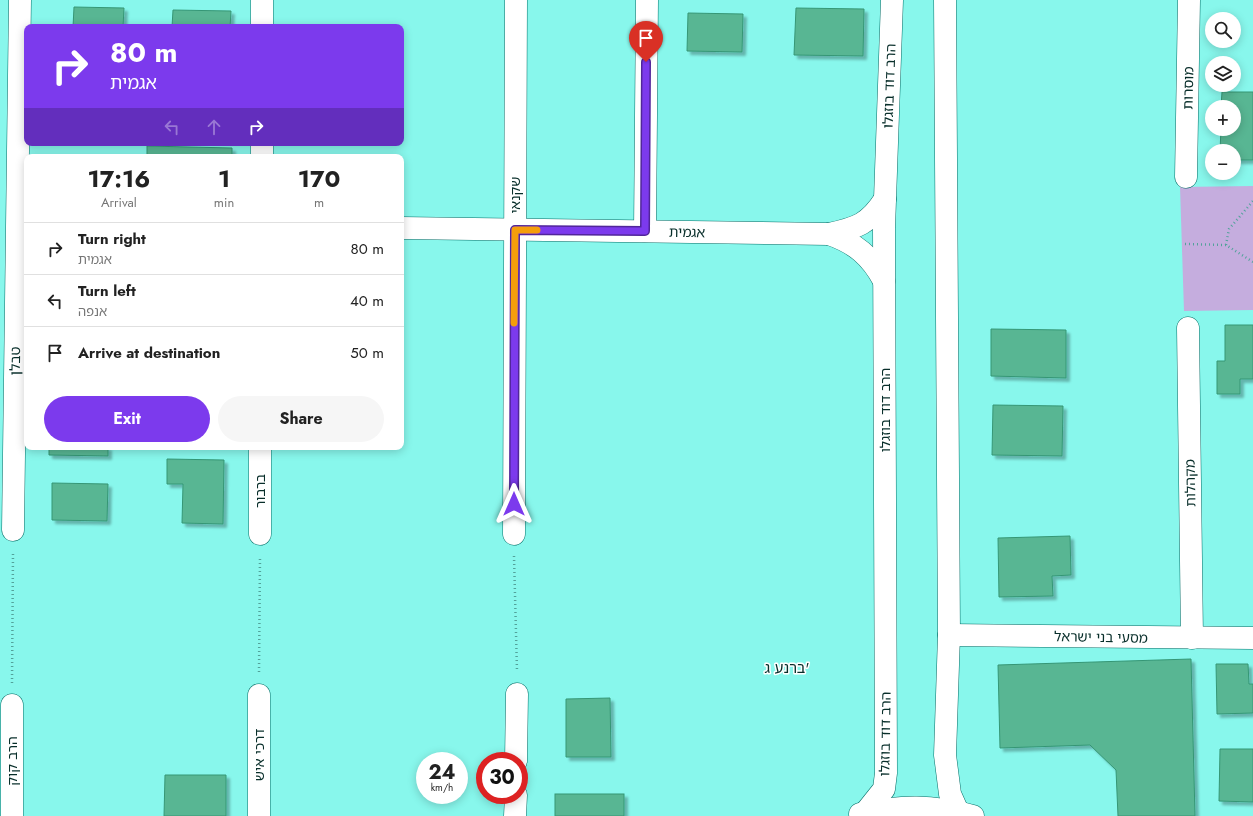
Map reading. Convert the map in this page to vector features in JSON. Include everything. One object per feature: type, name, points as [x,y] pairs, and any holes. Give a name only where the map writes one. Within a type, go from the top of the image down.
[{"type":"street","name":"טבלן","points":[[13,530],[15,223],[20,0]]},
{"type":"street","points":[[262,0],[262,24]]},
{"type":"street","name":"שקנאי","points":[[514,534],[516,0]]},
{"type":"street","points":[[645,231],[647,0]]},
{"type":"street","name":"הרב דוד בוזגלו","points":[[858,815],[884,789],[886,773],[884,281],[885,199],[892,0]]},
{"type":"street","points":[[945,0],[949,635],[945,755],[950,794],[966,814]]},
{"type":"street","name":"מוסרות","points":[[1186,177],[1189,0]]},
{"type":"street","name":"אגמית","points":[[404,228],[829,234],[851,230],[865,223],[876,213],[885,199]]},
{"type":"street","name":"אגמית","points":[[829,234],[846,240],[862,252],[875,264],[884,281]]},
{"type":"street","name":"מקהלות","points":[[1188,328],[1192,638]]},
{"type":"street","name":"ברבור","points":[[260,450],[260,534]]},
{"type":"street","name":"מסעי בני ישראל","points":[[949,635],[1253,638]]},
{"type":"street","points":[[516,752],[517,694]]},
{"type":"street","name":"דרכי איש","points":[[259,695],[259,816]]},
{"type":"street","name":"הרב קוק","points":[[12,705],[12,816]]},
{"type":"street","points":[[515,816],[516,804]]},
{"type":"street","points":[[858,815],[882,809],[916,807],[966,814]]},
{"type":"path","points":[[1226,245],[1229,229],[1253,201]]},
{"type":"path","points":[[1185,244],[1226,245],[1253,262]]},
{"type":"path","points":[[12,705],[13,530]]},
{"type":"path","points":[[259,695],[260,534]]},
{"type":"path","points":[[514,534],[517,694]]},
{"type":"shaded area","points":[[1253,186],[1253,310],[1184,311],[1180,187]]},
{"type":"building","points":[[74,7],[124,8],[123,24],[73,24]]},
{"type":"building","points":[[796,8],[864,9],[863,56],[794,55]]},
{"type":"building","points":[[173,10],[231,11],[230,24],[172,24]]},
{"type":"building","points":[[688,13],[743,14],[742,52],[687,51]]},
{"type":"building","points":[[1222,92],[1253,92],[1253,160],[1241,160],[1241,144],[1220,144],[1221,136],[1241,136],[1241,100],[1221,100]]},
{"type":"building","points":[[147,146],[232,148],[232,154],[147,154]]},
{"type":"building","points":[[1225,325],[1253,325],[1253,379],[1240,379],[1240,394],[1217,394],[1217,361],[1225,361]]},
{"type":"building","points":[[991,329],[1066,330],[1066,378],[991,376]]},
{"type":"building","points":[[993,405],[1063,406],[1062,456],[992,455]]},
{"type":"building","points":[[49,450],[108,450],[108,456],[49,455]]},
{"type":"building","points":[[167,459],[224,460],[223,524],[182,523],[183,484],[167,484]]},
{"type":"building","points":[[52,483],[108,484],[107,521],[52,520]]},
{"type":"building","points":[[1070,536],[1071,575],[1052,576],[1053,596],[999,597],[998,538]]},
{"type":"building","points":[[1191,659],[1195,816],[1118,816],[1116,770],[1090,745],[1000,748],[998,665]]},
{"type":"building","points":[[1216,664],[1248,664],[1249,684],[1253,684],[1253,713],[1217,714]]},
{"type":"building","points":[[610,698],[611,757],[566,757],[566,699]]},
{"type":"building","points":[[1220,749],[1253,749],[1253,802],[1219,801]]},
{"type":"building","points":[[165,775],[226,775],[226,816],[164,816]]},
{"type":"building","points":[[555,794],[624,794],[624,816],[555,816]]},
{"type":"slow traffic","points":[[514,323],[515,230],[537,230]]},
{"type":"district","name":"ברנע ג'","points":[[787,668]]},
{"type":"route","points":[[514,504],[515,230],[645,231],[646,62]]}]
